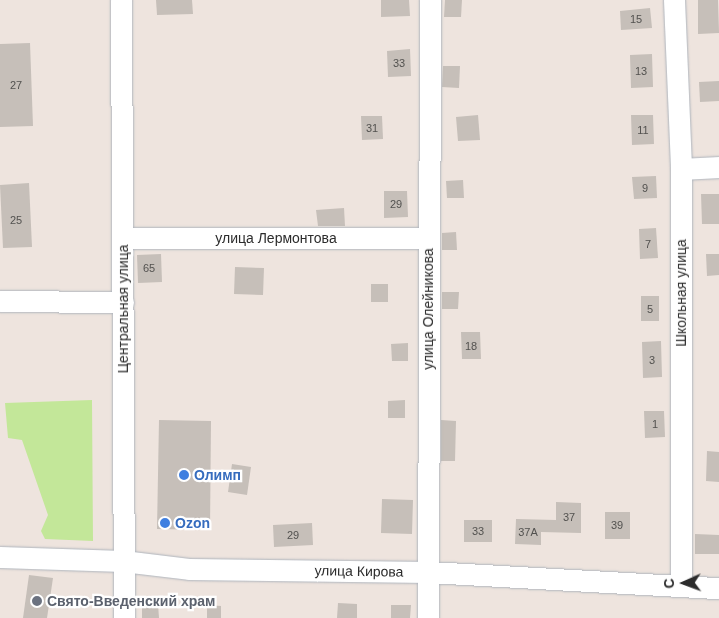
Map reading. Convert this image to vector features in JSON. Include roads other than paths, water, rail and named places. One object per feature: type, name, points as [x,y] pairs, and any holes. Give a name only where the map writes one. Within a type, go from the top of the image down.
[{"type":"street","name":"Центральная улица","points":[[122,0],[124,618]]},
{"type":"street","name":"улица Олейникова","points":[[428,618],[430,0]]},
{"type":"street","name":"Школьная улица","points":[[674,0],[681,169],[680,586]]},
{"type":"street","points":[[681,169],[719,167]]},
{"type":"street","name":"улица Лермонтова","points":[[123,238],[428,238]]},
{"type":"street","points":[[0,301],[123,302]]},
{"type":"street","name":"улица Кирова","points":[[0,557],[123,561],[189,570],[429,572],[719,588]]},
{"type":"place","name":"Олимп","points":[[184,475]]},
{"type":"place","name":"Ozon","points":[[165,523]]},
{"type":"place","name":"Свято-Введенский храм","points":[[37,601]]}]
